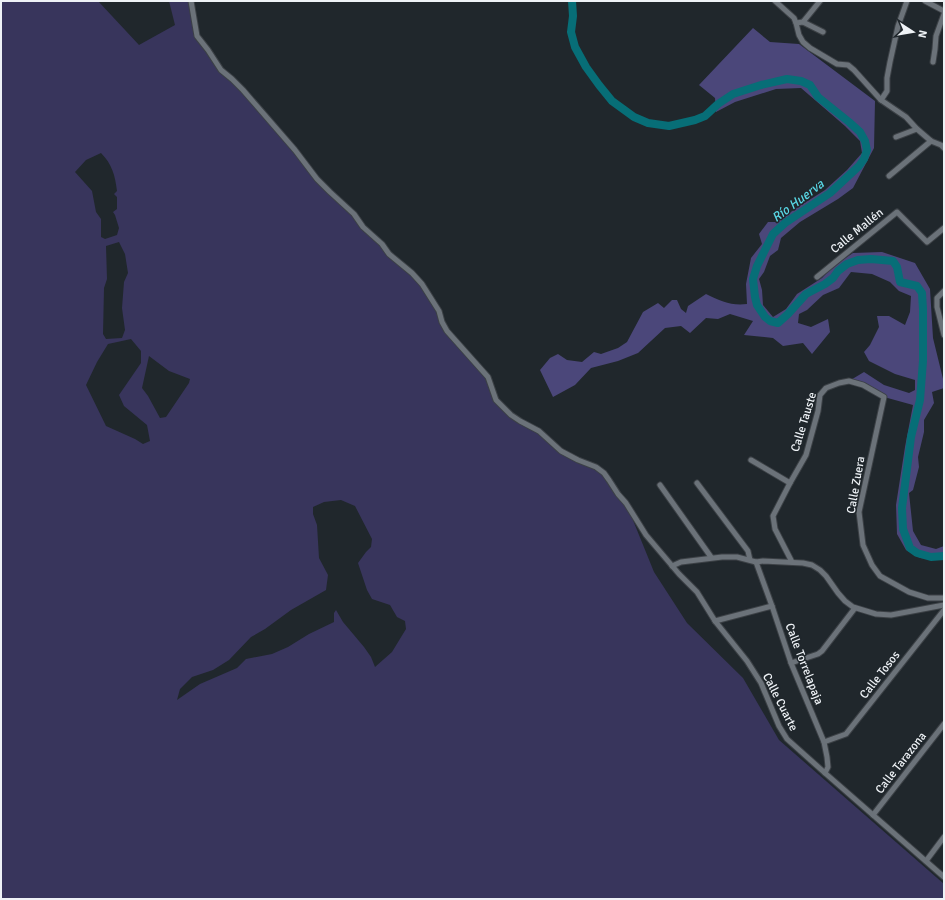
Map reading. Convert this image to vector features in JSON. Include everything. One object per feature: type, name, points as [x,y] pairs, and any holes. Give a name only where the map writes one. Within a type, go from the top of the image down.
[{"type":"street","name":"Calle Cuarte","points":[[191,1],[197,36],[221,70],[243,90],[330,192],[354,214],[363,227],[382,244],[389,254],[412,273],[422,284],[439,311],[442,322],[447,331],[488,377],[496,400],[511,415],[539,431],[561,451],[596,467],[609,480],[626,503],[646,535],[672,566],[697,592],[715,621],[746,661],[761,683],[779,726],[787,739],[944,877]]},
{"type":"street","points":[[775,1],[794,18],[799,35],[803,42],[810,48],[837,64],[848,65],[881,100],[906,117],[931,141],[941,145],[944,148]]},
{"type":"street","points":[[803,22],[820,1]]},
{"type":"street","points":[[881,100],[887,91],[886,78],[898,26],[907,1]]},
{"type":"street","points":[[925,1],[944,11]]},
{"type":"street","points":[[932,62],[936,36],[944,14]]},
{"type":"street","points":[[796,23],[803,22],[823,32]]},
{"type":"street","points":[[896,137],[917,129]]},
{"type":"street","points":[[889,176],[931,141]]},
{"type":"street","name":"Calle Mallén","points":[[817,277],[897,212],[927,242],[944,228]]},
{"type":"street","points":[[944,291],[937,298],[937,307],[944,335]]},
{"type":"street","name":"Calle Tauste","points":[[792,562],[775,529],[773,516],[806,455],[818,411],[820,395],[826,388],[849,381],[863,385],[884,397]]},
{"type":"street","name":"Calle Zuera","points":[[884,397],[859,512],[863,545],[872,565],[880,576],[910,592],[928,598],[944,598]]},
{"type":"street","points":[[751,460],[790,483]]},
{"type":"street","points":[[697,483],[748,551],[750,560]]},
{"type":"street","points":[[660,485],[711,558]]},
{"type":"street","points":[[672,566],[681,562],[733,557],[756,562],[792,562],[808,564],[820,570],[838,593],[855,608],[876,614],[890,615],[942,606],[944,610]]},
{"type":"street","name":"Calle Torrelapaja","points":[[756,562],[791,663],[824,742],[828,767],[825,773]]},
{"type":"street","points":[[715,621],[772,606]]},
{"type":"street","points":[[791,663],[820,653],[855,608]]},
{"type":"street","name":"Calle Tosos","points":[[824,742],[846,734],[944,610]]},
{"type":"street","name":"Calle Tarazona","points":[[873,815],[944,724]]},
{"type":"street","points":[[926,861],[944,837]]},
{"type":"shaded area","points":[[1,1],[98,1],[139,45],[175,25],[169,1],[191,1],[197,36],[221,70],[232,79],[317,179],[363,227],[422,284],[442,322],[488,377],[492,388],[504,408],[539,431],[561,451],[596,467],[626,503],[654,572],[687,623],[743,678],[779,740],[944,884],[944,899],[1,899]],"holes":[[[101,153],[110,166],[115,180],[117,191],[114,194],[117,197],[117,209],[113,212],[119,228],[117,235],[105,239],[101,237],[101,219],[96,212],[92,191],[75,172],[86,160]],[[119,242],[125,254],[128,273],[124,282],[122,308],[125,330],[122,338],[106,339],[103,334],[104,288],[107,279],[106,246]],[[131,339],[141,351],[141,363],[119,395],[124,406],[147,425],[150,441],[143,444],[106,426],[86,385],[108,344]],[[149,356],[169,371],[190,379],[189,383],[166,417],[160,418],[142,388]],[[341,500],[355,506],[372,539],[371,547],[358,563],[367,590],[372,599],[390,605],[397,617],[405,621],[406,629],[392,652],[375,667],[371,657],[343,622],[336,610],[334,613],[334,622],[272,654],[246,659],[237,668],[200,684],[177,700],[180,689],[192,677],[213,670],[229,660],[251,637],[265,629],[291,610],[326,590],[328,575],[319,558],[317,525],[313,514],[313,507],[324,502]]]},
{"type":"shaded area","points":[[753,28],[770,42],[799,44],[875,101],[874,148],[853,188],[800,222],[781,238],[778,250],[770,256],[764,272],[759,279],[762,290],[763,305],[773,317],[786,309],[797,294],[822,278],[832,267],[853,253],[882,252],[915,263],[930,289],[933,338],[944,388],[932,392],[934,403],[924,420],[924,432],[918,457],[919,467],[913,490],[909,493],[913,531],[921,545],[936,549],[944,546],[944,560],[920,558],[906,550],[897,534],[896,505],[913,405],[884,397],[849,381],[864,372],[884,385],[909,393],[915,390],[915,380],[895,374],[869,361],[864,352],[870,345],[879,327],[877,316],[889,316],[905,325],[910,312],[911,296],[899,291],[890,282],[872,274],[851,272],[839,288],[823,295],[807,310],[799,314],[798,323],[811,327],[828,319],[830,332],[812,354],[803,343],[783,346],[773,338],[744,335],[753,321],[730,314],[718,319],[706,318],[690,333],[681,326],[665,328],[638,353],[618,361],[591,368],[575,385],[553,397],[540,370],[550,358],[558,354],[567,360],[582,362],[594,352],[601,354],[618,348],[627,342],[643,312],[658,303],[664,308],[672,300],[677,300],[681,309],[686,313],[688,306],[706,294],[731,304],[747,304],[746,284],[751,258],[762,244],[759,234],[768,222],[777,222],[825,190],[847,170],[862,153],[860,141],[801,88],[776,89],[735,102],[716,112],[715,98],[699,85]]},
{"type":"waterway","name":"Río Huerva","points":[[572,1],[573,16],[571,32],[575,47],[586,67],[612,101],[634,117],[648,123],[669,126],[695,120],[705,116],[718,104],[733,94],[787,79],[801,81],[810,85],[818,97],[860,132],[865,141],[867,150],[864,159],[859,166],[830,193],[785,223],[773,234],[757,266],[753,279],[755,297],[757,305],[765,317],[770,321],[778,323],[806,294],[825,284],[847,264],[858,260],[871,259],[893,261],[897,267],[900,282],[917,286],[922,293],[923,361],[920,400],[911,437],[902,508],[903,529],[910,548],[917,553],[931,557],[944,556]]}]
